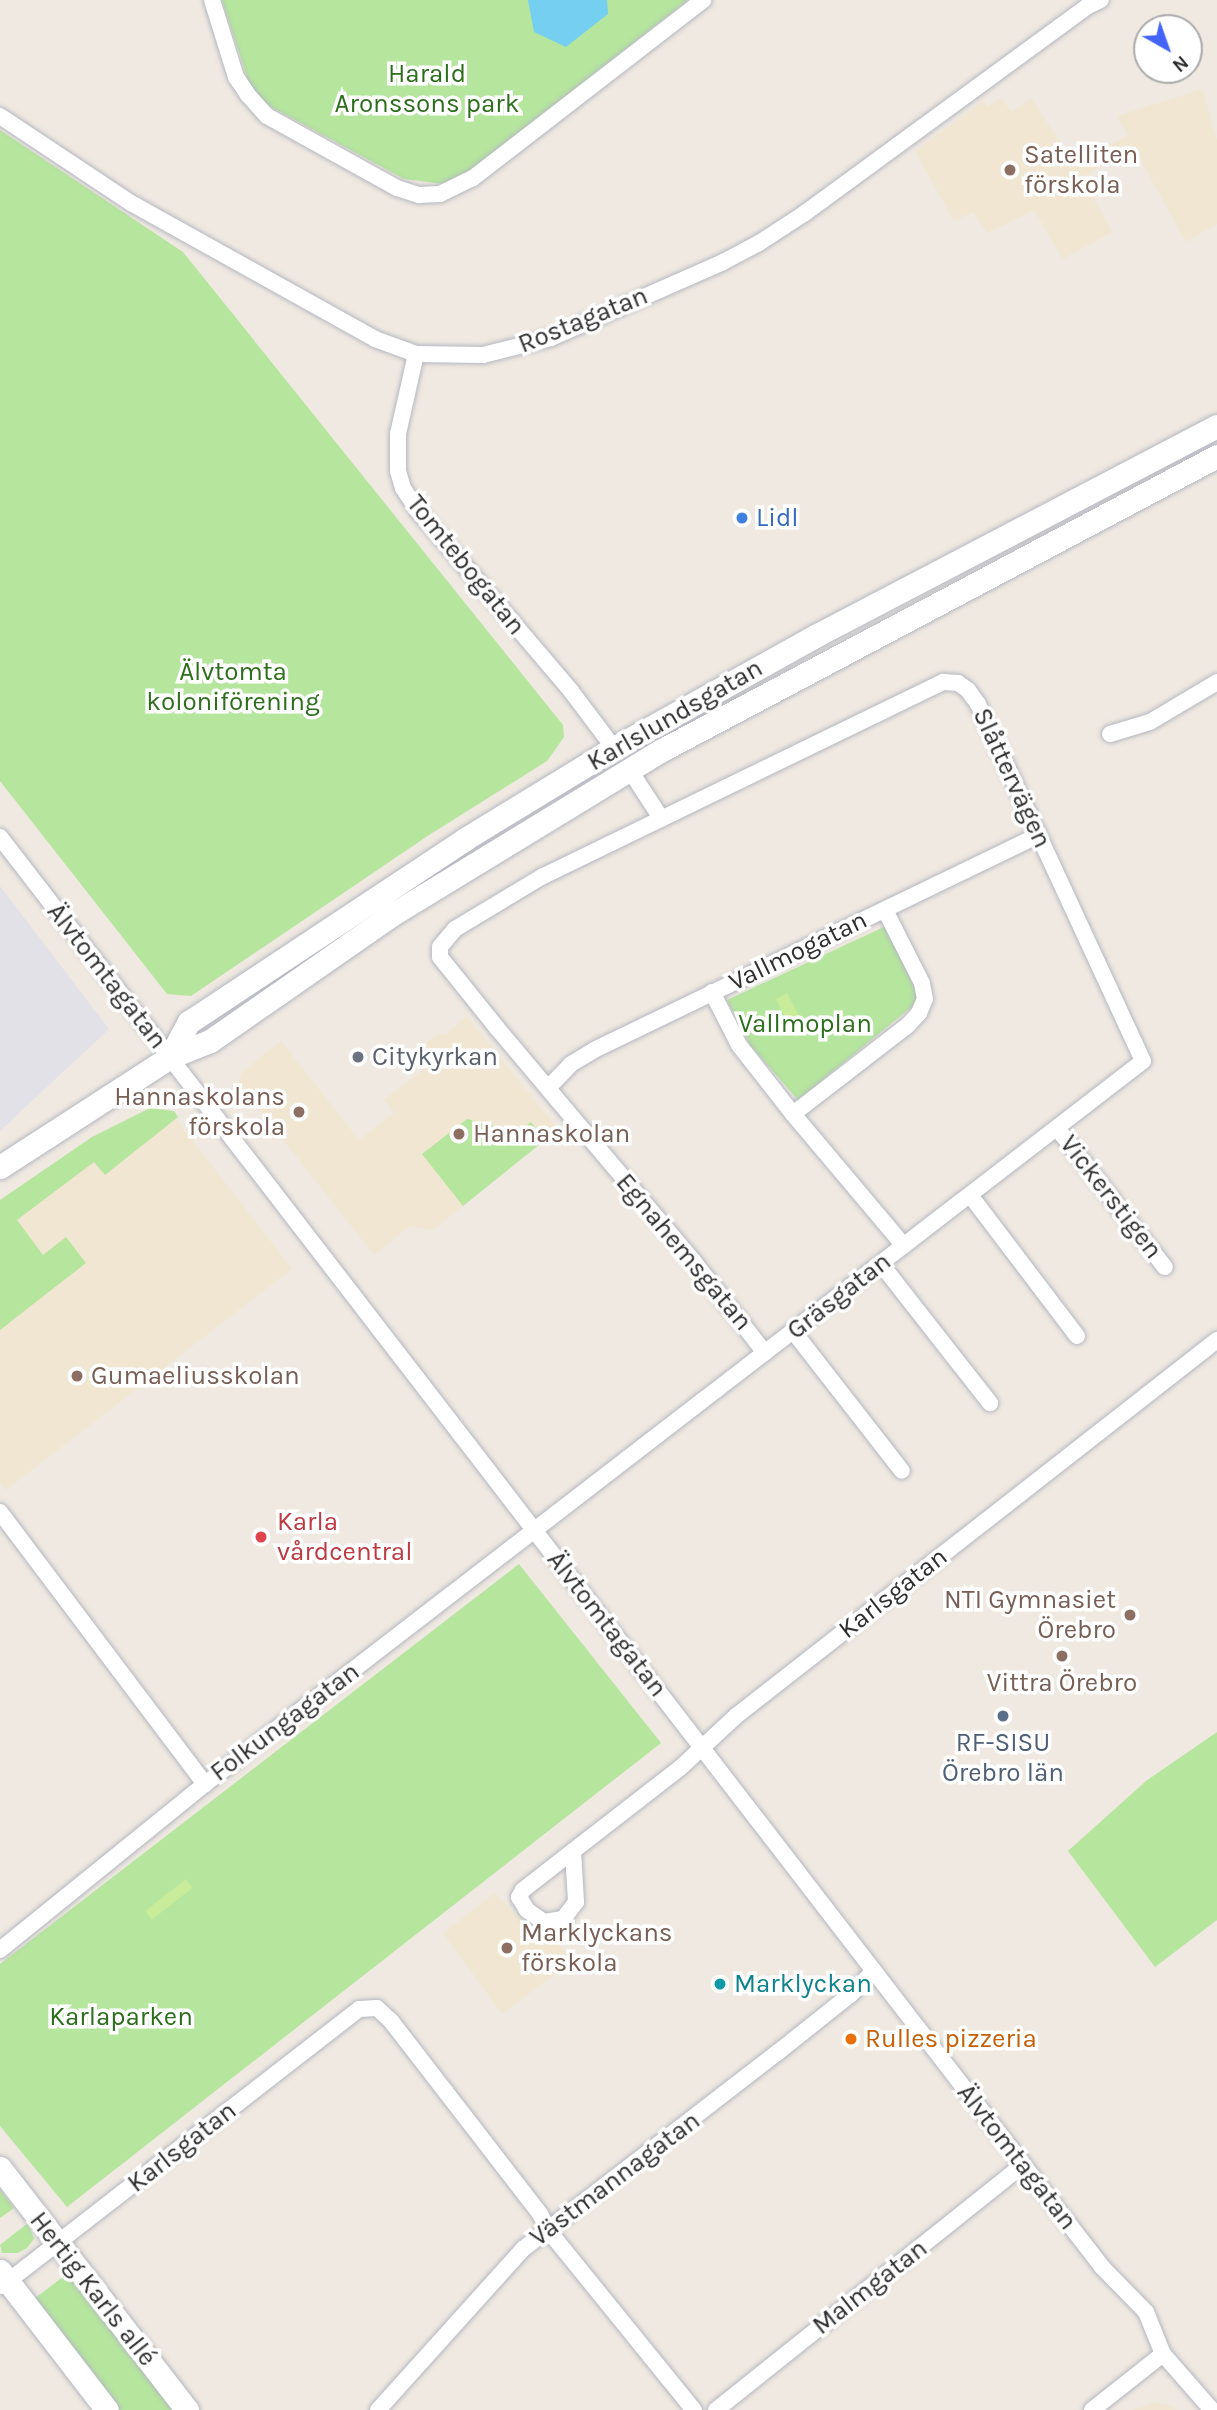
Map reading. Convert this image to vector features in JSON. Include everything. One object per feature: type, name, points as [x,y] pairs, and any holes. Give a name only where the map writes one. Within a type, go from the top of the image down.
[{"type":"main road","name":"Karlslundsgatan","points":[[170,1057],[189,1022],[465,839],[614,748],[817,635],[1217,426]]},
{"type":"main road","name":"Karlslundsgatan","points":[[0,1167],[170,1057],[210,1041],[393,914],[629,769],[722,716],[1217,456]]},
{"type":"main road","points":[[614,748],[629,769]]},
{"type":"main road","name":"Hertig Karls allé","points":[[0,2168],[187,2410]]},
{"type":"main road","points":[[3,2280],[107,2410]]},
{"type":"street","points":[[212,0],[236,76],[248,95],[267,116],[397,188],[419,195],[440,194],[473,178],[703,0]]},
{"type":"street","name":"Rostagatan","points":[[0,116],[131,203],[234,263],[375,339],[416,354],[483,355],[539,342],[723,262],[805,213],[1088,6],[1101,0]]},
{"type":"street","name":"Tomtebogatan","points":[[416,354],[398,434],[398,471],[403,488],[418,511],[571,691],[614,748]]},
{"type":"street","name":"Slåttervägen","points":[[548,1088],[440,957],[440,947],[455,929],[487,907],[661,818],[943,682],[958,683],[968,690],[978,704],[1143,1062]]},
{"type":"street","points":[[1110,734],[1150,722],[1217,682]]},
{"type":"street","points":[[629,769],[661,818]]},
{"type":"street","name":"Vallmogatan","points":[[548,1088],[571,1064],[594,1050],[1039,835]]},
{"type":"street","name":"Älvtomtagatan","points":[[0,837],[1102,2267],[1146,2312],[1163,2354],[1212,2410]]},
{"type":"street","name":"Vallmogatan","points":[[712,992],[739,1045],[793,1114],[907,1026],[919,1013],[925,999],[922,983],[885,909]]},
{"type":"street","name":"Gräsgatan","points":[[535,1530],[1143,1062]]},
{"type":"street","name":"Egnahemsgatan","points":[[548,1088],[694,1262],[765,1353]]},
{"type":"street","points":[[793,1114],[904,1246]]},
{"type":"street","name":"Vickerstigen","points":[[1057,1128],[1165,1267]]},
{"type":"street","points":[[970,1195],[1077,1336]]},
{"type":"street","points":[[881,1264],[990,1403]]},
{"type":"street","points":[[793,1331],[902,1471]]},
{"type":"street","name":"Karlsgatan","points":[[573,1851],[576,1902],[563,1919],[544,1922],[527,1910],[519,1897],[523,1890],[703,1748],[736,1716],[1217,1340]]},
{"type":"street","name":"Folkungagatan","points":[[2,1520],[205,1784],[535,1530]]},
{"type":"street","points":[[0,1950],[205,1784]]},
{"type":"street","name":"Västmannagatan","points":[[378,2410],[523,2249],[830,2012],[874,1971]]},
{"type":"street","name":"Karlsgatan","points":[[3,2280],[58,2243],[365,2007],[377,2008],[385,2013],[540,2214],[548,2230]]},
{"type":"street","name":"Malmgatan","points":[[716,2410],[1023,2165]]},
{"type":"street","points":[[548,2230],[694,2410]]},
{"type":"street","points":[[1092,2410],[1163,2354]]},
{"type":"shaded area","name":"Satelliten förskola","points":[[1203,89],[1217,141],[1217,224],[1186,242],[1134,148],[1082,177],[1112,232],[1063,259],[1034,210],[987,233],[973,212],[954,221],[915,151],[983,101],[987,107],[1001,98],[1012,112],[1031,98],[1074,163],[1128,135],[1117,116]]},
{"type":"shaded area","points":[[0,886],[109,1029],[0,1131]]},
{"type":"shaded area","name":"Hannaskolan","points":[[467,1016],[558,1129],[433,1230],[410,1226],[374,1255],[239,1084],[242,1072],[281,1041],[359,1140],[394,1113],[384,1100],[429,1065],[417,1050],[438,1034],[445,1035]]},
{"type":"shaded area","name":"Gumaeliusskolan","points":[[173,1115],[292,1269],[6,1490],[0,1482],[0,1219]]},
{"type":"shaded area","name":"Marklyckans förskola","points":[[495,1893],[531,1930],[551,1934],[572,1961],[502,2014],[443,1933]]},
{"type":"shaded area","points":[[1153,2403],[1165,2404],[1177,2410],[1133,2410]]},
{"type":"green space","name":"Harald Aronssons park","points":[[222,0],[688,0],[472,169],[443,184],[404,179],[269,106],[251,89]]},
{"type":"green space","name":"Älvtomta koloniförening","points":[[0,130],[183,252],[563,725],[564,737],[547,761],[429,835],[191,996],[167,994],[0,781]]},
{"type":"green space","name":"Vallmoplan","points":[[886,926],[920,1000],[798,1100],[750,1045],[727,1000]]},
{"type":"green space","points":[[787,993],[807,1031],[796,1037],[776,999]]},
{"type":"green space","points":[[150,1108],[174,1111],[178,1117],[105,1175],[94,1162],[17,1220],[43,1255],[66,1237],[86,1263],[0,1330],[0,1200],[92,1137]]},
{"type":"green space","points":[[467,1119],[502,1128],[510,1138],[531,1122],[545,1140],[463,1206],[422,1154]]},
{"type":"green space","name":"Karlaparken","points":[[519,1564],[661,1743],[67,2207],[0,2126],[0,1964]]},
{"type":"green space","points":[[1217,1732],[1217,1920],[1155,1967],[1068,1851],[1146,1781]]},
{"type":"green space","points":[[186,1879],[193,1888],[152,1920],[145,1911]]},
{"type":"green space","points":[[0,2189],[14,2208],[0,2218]]},
{"type":"green space","points":[[28,2223],[34,2239],[27,2248],[18,2253],[2,2253],[0,2245]]},
{"type":"green space","points":[[68,2273],[172,2410],[118,2410],[34,2299]]},
{"type":"water","points":[[528,0],[607,0],[608,14],[566,47],[534,32]]},
{"type":"place","name":"Satelliten förskola","points":[[1010,170]]},
{"type":"place","name":"Lidl","points":[[742,518]]},
{"type":"place","name":"Citykyrkan","points":[[358,1057]]},
{"type":"place","name":"Hannaskolans förskola","points":[[299,1112]]},
{"type":"place","name":"Hannaskolan","points":[[459,1134]]},
{"type":"place","name":"Gumaeliusskolan","points":[[77,1376]]},
{"type":"place","name":"Karla vårdcentral","points":[[261,1537]]},
{"type":"place","name":"NTI Gymnasiet Örebro","points":[[1130,1615]]},
{"type":"place","name":"Vittra Örebro","points":[[1062,1656]]},
{"type":"place","name":"RF-SISU Örebro län","points":[[1003,1716]]},
{"type":"place","name":"Marklyckans förskola","points":[[507,1948]]},
{"type":"place","name":"Marklyckan","points":[[720,1984]]},
{"type":"place","name":"Rulles pizzeria","points":[[851,2039]]}]
